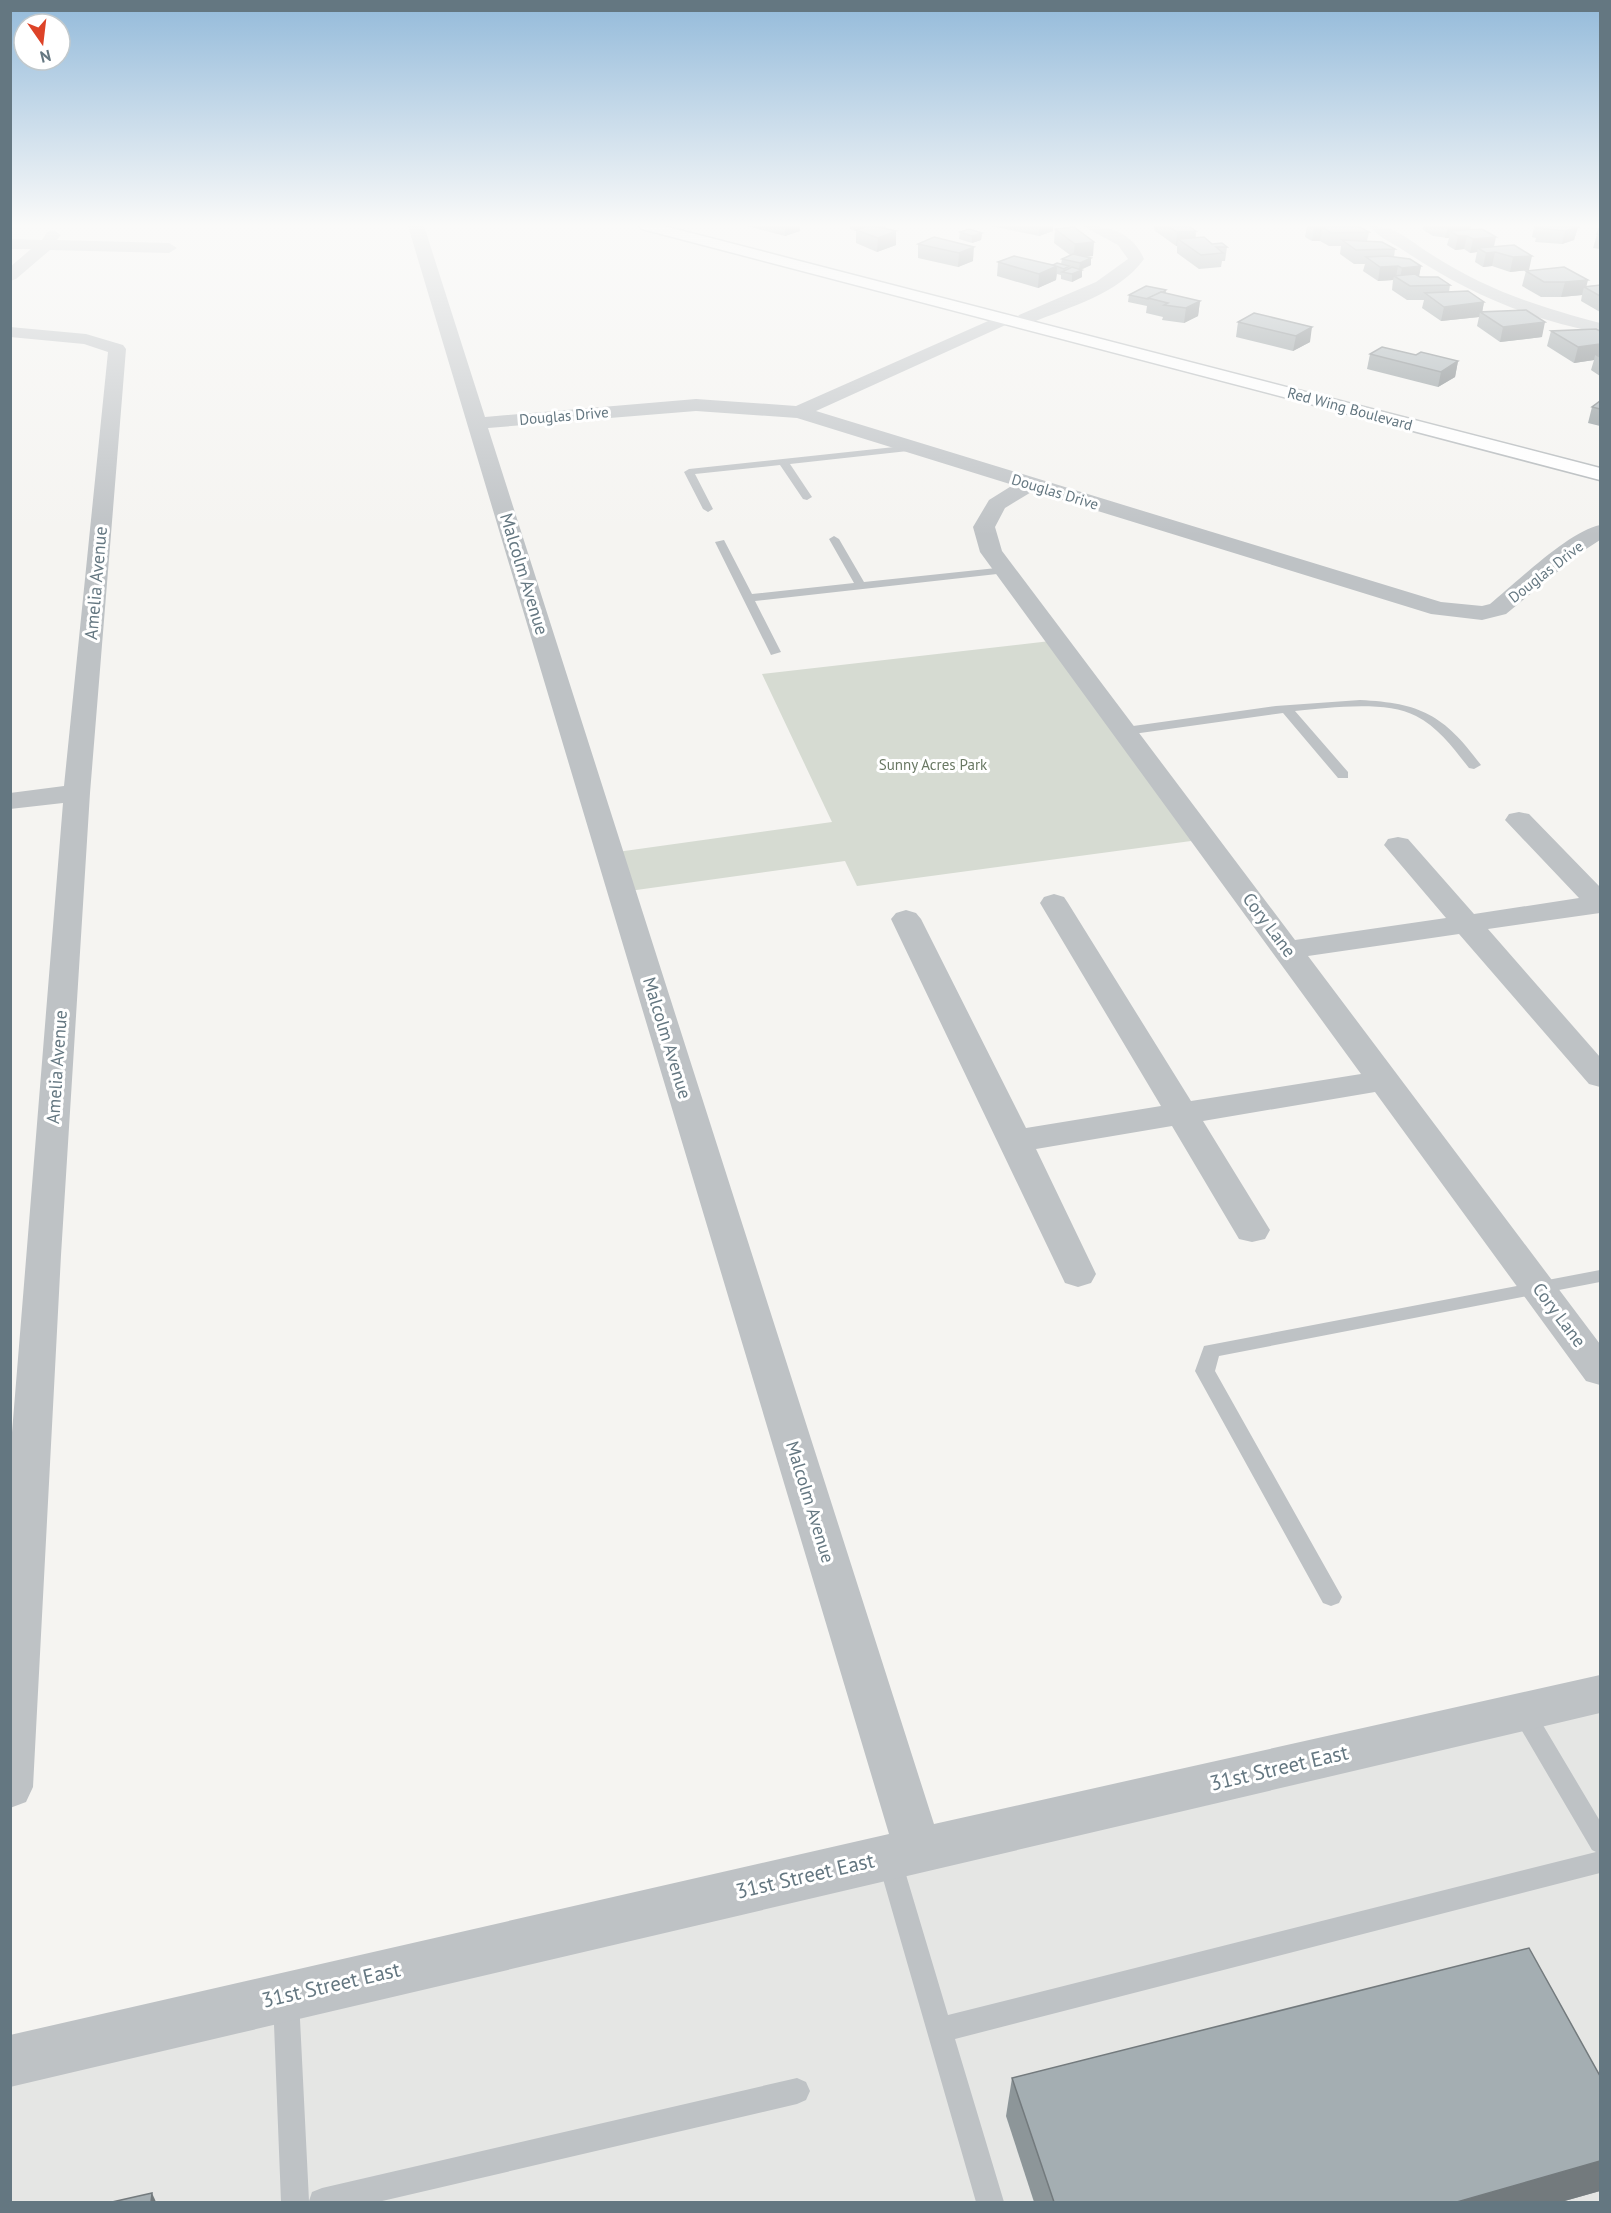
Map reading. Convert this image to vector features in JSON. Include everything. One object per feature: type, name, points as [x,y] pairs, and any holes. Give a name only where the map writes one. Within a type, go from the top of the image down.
[{"type":"main road","name":"Red Wing Boulevard","points":[[1044,329],[1600,474]]},
{"type":"main road","name":"Red Wing Boulevard","points":[[1065,329],[1600,465]]},
{"type":"street","name":"Malcolm Avenue","points":[[449,329],[903,1854]]},
{"type":"street","points":[[799,412],[981,329]]},
{"type":"street","name":"Amelia Avenue","points":[[10,332],[86,339],[117,349],[77,793],[43,1256],[10,1787]]},
{"type":"street","name":"Douglas Drive","points":[[478,423],[696,405],[799,412],[1439,609],[1464,613],[1482,613],[1498,609],[1572,548],[1600,531]]},
{"type":"street","name":"Cory Lane","points":[[1029,484],[996,504],[984,527],[991,552],[1600,1371]]},
{"type":"street","points":[[10,801],[77,793]]},
{"type":"street","points":[[1519,820],[1600,904]]},
{"type":"street","points":[[1398,845],[1600,1077]]},
{"type":"street","points":[[1054,903],[1179,1113],[1252,1230]]},
{"type":"street","points":[[1288,950],[1600,904]]},
{"type":"street","points":[[906,919],[1016,1141],[1078,1274]]},
{"type":"street","points":[[1016,1141],[1385,1080]]},
{"type":"street","name":"31st Street East","points":[[10,2061],[1600,1694]]},
{"type":"lane","points":[[708,509],[689,472],[913,448]]},
{"type":"lane","points":[[783,462],[807,497]]},
{"type":"lane","points":[[834,539],[861,586]]},
{"type":"lane","points":[[720,542],[775,652]]},
{"type":"lane","points":[[747,598],[1006,570]]},
{"type":"lane","points":[[1126,731],[1287,710],[1357,704],[1391,706],[1418,712],[1454,741],[1474,765]]},
{"type":"lane","points":[[1287,710],[1343,775]]},
{"type":"lane","points":[[1331,1597],[1205,1371],[1211,1351],[1600,1276]]},
{"type":"lane","points":[[1522,1712],[1600,1842]]},
{"type":"lane","points":[[903,1854],[939,2030],[990,2202]]},
{"type":"lane","points":[[939,2030],[1600,1862]]},
{"type":"lane","points":[[286,1996],[296,2202]]},
{"type":"lane","points":[[322,2202],[797,2091]]},
{"type":"shaded area","points":[[1600,1694],[1600,2202],[11,2202],[10,2061],[412,1966]]},
{"type":"green space","name":"Sunny Acres Park","points":[[1059,640],[1206,839],[857,886],[845,861],[622,892],[610,853],[832,822],[762,674]]},
{"type":"building","points":[[1268,329],[1308,329],[1296,336]]},
{"type":"building","points":[[1597,329],[1600,331],[1600,344],[1578,347],[1551,331]]},
{"type":"building","points":[[1382,347],[1416,355],[1421,352],[1458,361],[1441,372],[1370,354]]},
{"type":"building","points":[[1600,401],[1600,409],[1592,407]]},
{"type":"building","points":[[1529,1948],[1600,2076],[1600,2161],[1457,2202],[1054,2202],[1012,2078]]},
{"type":"building","points":[[152,2193],[151,2202],[112,2202]]}]
